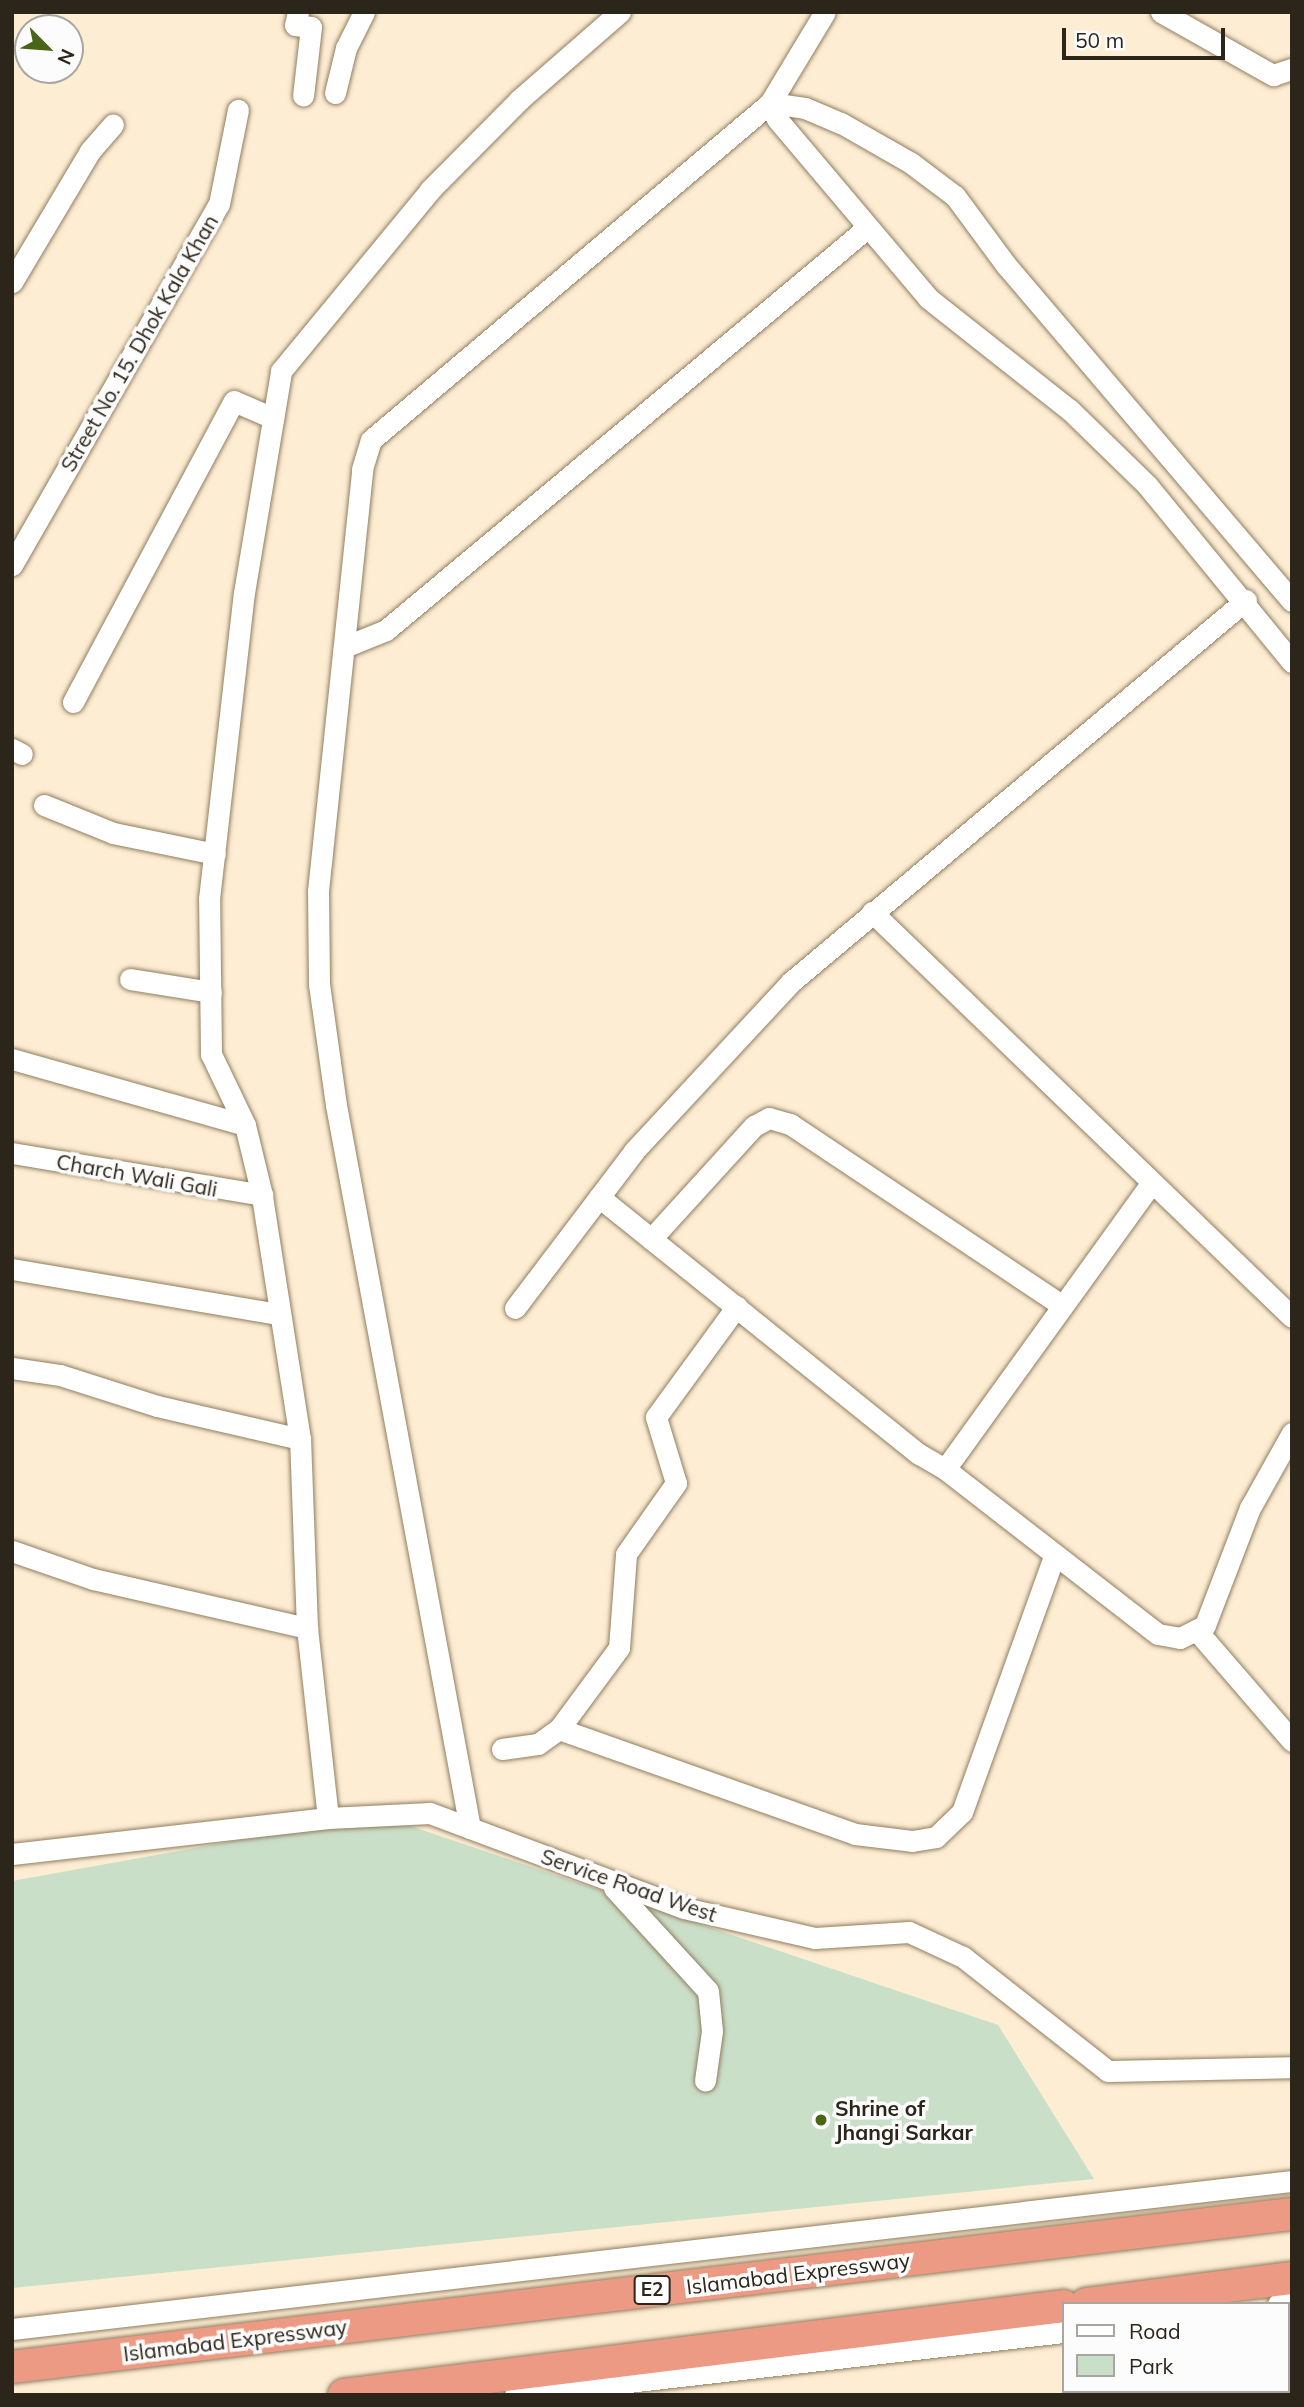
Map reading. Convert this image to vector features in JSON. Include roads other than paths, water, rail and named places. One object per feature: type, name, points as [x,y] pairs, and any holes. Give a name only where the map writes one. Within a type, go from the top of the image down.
[{"type":"highway","name":"Islamabad Expressway","points":[[12,2367],[1292,2214]]},
{"type":"highway","points":[[1102,2302],[1292,2278]]},
{"type":"highway","points":[[344,2395],[1062,2306]]},
{"type":"street","points":[[298,12],[295,25],[311,27],[303,96]]},
{"type":"street","points":[[335,93],[346,48],[364,12]]},
{"type":"street","points":[[328,1818],[307,1628],[300,1439],[278,1314],[262,1195],[245,1125],[211,1054],[215,854],[244,593],[281,371],[430,190],[519,100],[620,12]]},
{"type":"street","points":[[470,1828],[336,1105],[319,984],[318,891],[362,470],[371,440],[770,103],[825,12]]},
{"type":"street","points":[[1161,12],[1273,75],[1292,69]]},
{"type":"street","points":[[770,103],[777,119],[928,298],[1070,410],[1117,456],[1246,600],[1292,662]]},
{"type":"street","points":[[770,103],[805,108],[841,123],[911,163],[955,196],[1015,275],[1292,601]]},
{"type":"street","name":"Street No. 15. Dhok Kala Khan","points":[[12,565],[219,204],[238,110]]},
{"type":"street","points":[[12,282],[90,151],[113,125]]},
{"type":"street","points":[[344,647],[386,630],[867,228]]},
{"type":"street","points":[[73,702],[234,401],[274,418]]},
{"type":"street","points":[[514,1308],[599,1198],[713,1062],[791,982],[1246,600]]},
{"type":"street","points":[[44,805],[113,833],[215,854]]},
{"type":"street","points":[[872,912],[1150,1185],[1292,1317]]},
{"type":"street","points":[[130,979],[211,992]]},
{"type":"street","points":[[12,1059],[245,1125]]},
{"type":"street","points":[[651,1238],[754,1126],[769,1118],[790,1124],[1060,1304]]},
{"type":"street","name":"Charch Wali Gali","points":[[12,1153],[262,1195]]},
{"type":"street","points":[[945,1469],[1060,1304],[1150,1185]]},
{"type":"street","points":[[599,1198],[919,1454],[945,1469],[1054,1557],[1158,1634],[1180,1637],[1198,1632]]},
{"type":"street","points":[[12,1269],[278,1314]]},
{"type":"street","points":[[502,1749],[538,1744],[559,1729],[619,1648],[626,1554],[676,1483],[656,1418],[662,1404],[737,1306]]},
{"type":"street","points":[[12,1368],[61,1375],[157,1406],[300,1439]]},
{"type":"street","points":[[1198,1632],[1250,1508],[1292,1433]]},
{"type":"street","points":[[12,1551],[93,1579],[307,1628]]},
{"type":"street","points":[[559,1729],[855,1834],[912,1841],[936,1837],[962,1812],[1054,1557]]},
{"type":"street","points":[[1198,1632],[1292,1741]]},
{"type":"street","name":"Service Road West","points":[[12,1854],[328,1818],[430,1813],[684,1908],[815,1938],[909,1932],[963,1957],[1108,2071],[1292,2067]]},
{"type":"street","points":[[604,1880],[708,1991],[712,2031],[705,2081]]},
{"type":"street","points":[[12,2329],[1292,2181]]},
{"type":"street","points":[[515,2395],[1062,2332]]},
{"type":"place","name":"Shrine of Jhangi Sarkar","points":[[821,2120]]}]
